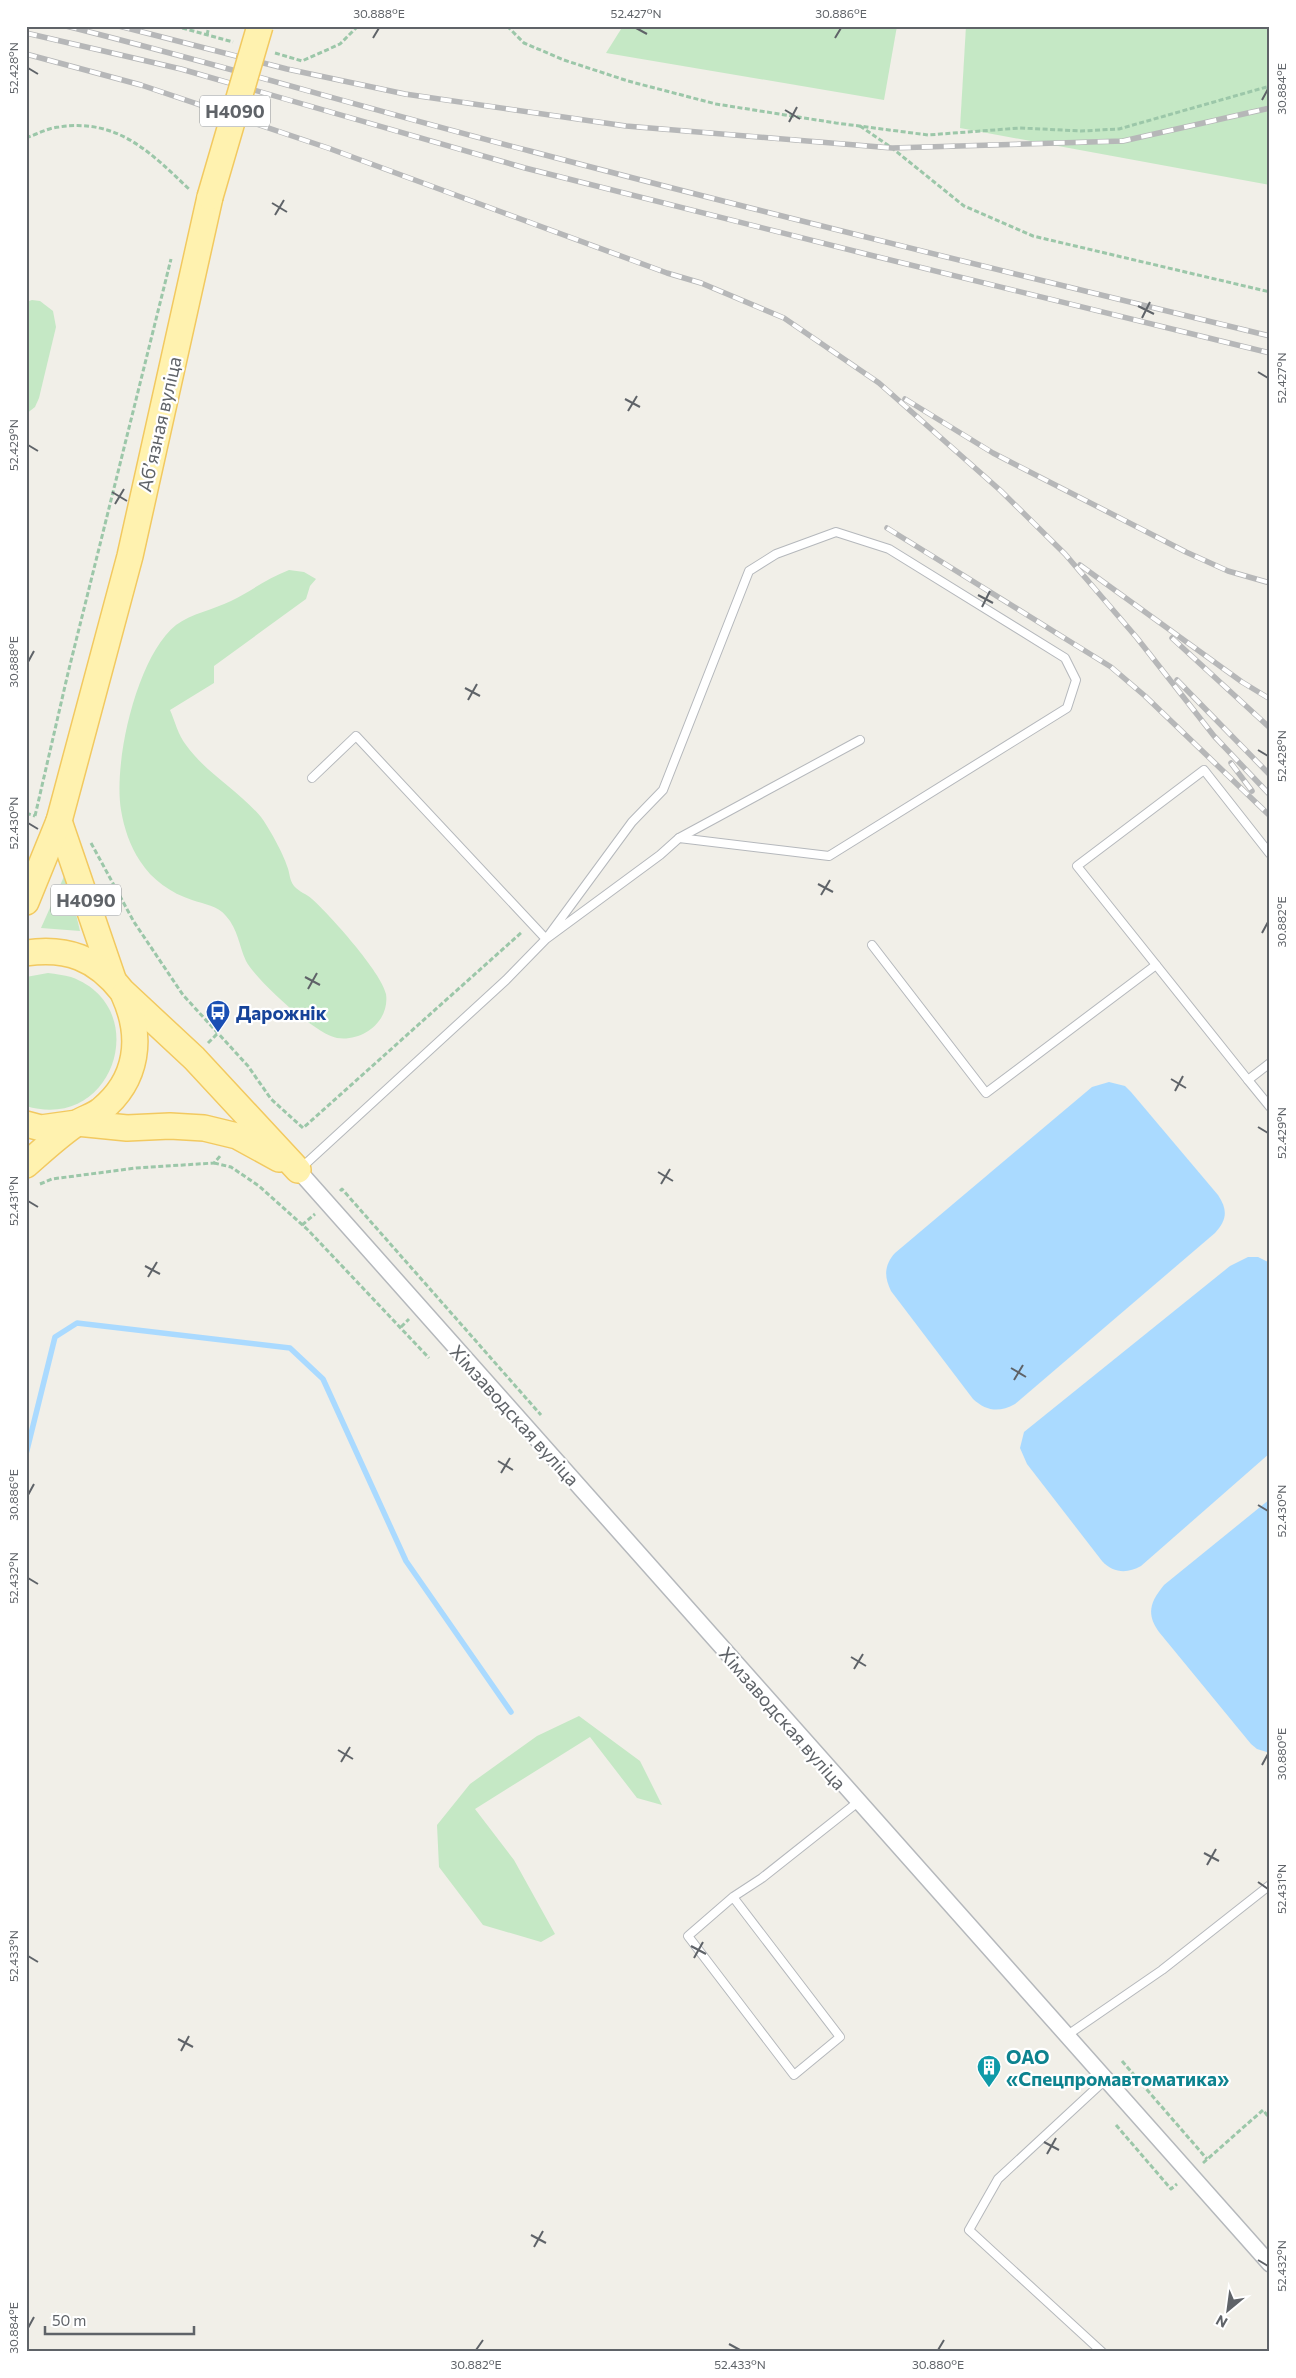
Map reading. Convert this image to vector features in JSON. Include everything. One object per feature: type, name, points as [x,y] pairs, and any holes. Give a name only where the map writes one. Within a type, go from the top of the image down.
[{"type":"main road","name":"Абʼязная вуліца","points":[[59,821],[130,556],[199,198],[260,26]]},
{"type":"main road","name":"Н4090","points":[[26,902],[59,821]]},
{"type":"main road","name":"Н4090","points":[[26,1124],[41,1128],[77,1123],[100,1111],[119,1092],[132,1068],[136,1042],[133,1015],[117,985],[59,821]]},
{"type":"main road","name":"Н4090","points":[[26,953],[46,950],[70,953],[93,963],[117,985]]},
{"type":"main road","points":[[117,985],[194,1058],[245,1128],[298,1170]]},
{"type":"main road","name":"Н4090","points":[[31,1175],[77,1123]]},
{"type":"main road","points":[[77,1123],[127,1128],[170,1126],[245,1128]]},
{"type":"street","name":"Хімзаводская вуліца","points":[[298,1170],[1270,2264]]},
{"type":"lane","points":[[298,1170],[506,980],[546,939],[632,822],[663,790],[749,571],[776,554],[836,532],[889,549],[1065,658],[1076,680],[1067,708],[829,856],[679,838]]},
{"type":"lane","points":[[312,778],[356,736],[546,939]]},
{"type":"lane","points":[[546,939],[660,855],[679,838],[860,740]]},
{"type":"lane","points":[[1270,854],[1204,770],[1077,866],[1270,1107]]},
{"type":"lane","points":[[872,945],[986,1093],[1156,964]]},
{"type":"lane","points":[[1248,1080],[1270,1063]]},
{"type":"lane","points":[[733,1897],[840,2037],[794,2075],[688,1936],[733,1897],[762,1878],[858,1802]]},
{"type":"lane","points":[[1066,2036],[1162,1970],[1270,1885]]},
{"type":"lane","points":[[1102,2352],[969,2230],[998,2179],[1105,2080]]},
{"type":"path","points":[[207,35],[209,26]]},
{"type":"path","points":[[507,26],[524,43],[564,60],[716,104],[928,135],[1020,128],[1081,131],[1118,129],[1270,86]]},
{"type":"path","points":[[26,138],[59,127],[98,126],[130,138],[199,198]]},
{"type":"path","points":[[860,126],[892,148],[964,206],[1033,236],[1270,292]]},
{"type":"path","points":[[26,813],[35,816],[70,664],[173,252]]},
{"type":"path","points":[[88,835],[134,922],[183,994],[248,1066],[271,1098],[303,1128],[532,923]]},
{"type":"path","points":[[214,1164],[271,1098]]},
{"type":"path","points":[[31,1175],[52,1179],[126,1169],[214,1164],[231,1167],[259,1186],[302,1225],[368,1291],[430,1358]]},
{"type":"path","points":[[1122,2061],[1207,2159],[1263,2110],[1270,2119]]},
{"type":"path","points":[[1116,2125],[1171,2189]]},
{"type":"green space","points":[[623,26],[897,26],[884,100],[606,53]]},
{"type":"green space","points":[[966,26],[1270,26],[1270,185],[960,128]]},
{"type":"green space","points":[[32,300],[40,301],[53,311],[56,327],[39,398],[35,407],[26,414],[26,302]]},
{"type":"green space","points":[[289,570],[304,572],[316,579],[310,586],[306,599],[214,666],[214,683],[170,710],[181,737],[194,755],[243,799],[264,821],[283,855],[294,886],[312,899],[330,917],[375,972],[386,994],[384,1013],[373,1028],[356,1037],[337,1038],[327,1034],[287,1006],[252,970],[246,961],[233,926],[223,913],[210,906],[177,894],[150,874],[130,843],[121,810],[119,790],[121,765],[131,711],[139,685],[150,660],[162,640],[182,621],[231,601]]},
{"type":"green space","points":[[66,872],[80,931],[41,928]]},
{"type":"green space","points":[[48,973],[71,977],[97,992],[111,1014],[116,1038],[113,1063],[101,1085],[82,1101],[57,1109],[26,1106],[26,977]]},
{"type":"green space","points":[[579,1716],[640,1761],[662,1805],[637,1798],[590,1737],[475,1809],[514,1860],[555,1934],[541,1942],[483,1925],[439,1867],[437,1825],[470,1784],[537,1736]]},
{"type":"water","points":[[1109,1082],[1125,1086],[1131,1092],[1218,1195],[1225,1210],[1224,1219],[1215,1233],[1015,1404],[998,1410],[988,1408],[973,1399],[891,1291],[886,1276],[887,1267],[895,1253],[1092,1087]]},
{"type":"water","points":[[1248,1257],[1258,1257],[1270,1263],[1270,1453],[1141,1566],[1125,1571],[1115,1570],[1102,1561],[1027,1464],[1020,1448],[1024,1432],[1230,1266]]},
{"type":"water","points":[[1270,1499],[1270,1753],[1257,1749],[1251,1744],[1159,1632],[1152,1619],[1151,1608],[1155,1597],[1164,1585]]},
{"type":"waterway","points":[[26,1454],[55,1337],[77,1323],[290,1348],[323,1379],[406,1561],[511,1712]]},
{"type":"railway","points":[[66,26],[622,175],[1270,336]]},
{"type":"railway","points":[[119,26],[287,69],[405,94],[626,126],[892,148],[1123,141],[1270,108]]},
{"type":"railway","points":[[26,33],[181,69],[525,168],[1270,353]]},
{"type":"railway","points":[[26,54],[141,85],[328,148],[667,273],[701,283],[784,318],[879,383],[1001,491],[1065,554],[1137,638],[1214,736],[1270,795]]},
{"type":"railway","points":[[905,399],[993,453],[1186,552],[1228,571],[1270,583]]},
{"type":"railway","points":[[887,528],[1111,667],[1145,696],[1269,815]]},
{"type":"railway","points":[[1080,565],[1242,682],[1270,699]]},
{"type":"railway","points":[[1172,638],[1270,728]]},
{"type":"railway","points":[[1177,680],[1270,775]]},
{"type":"railway","points":[[1231,763],[1252,791]]},
{"type":"place","name":"Дарожнік","points":[[218,1033]]},
{"type":"place","name":"ОАО «Спецпромавтоматика»","points":[[989,2088]]}]
